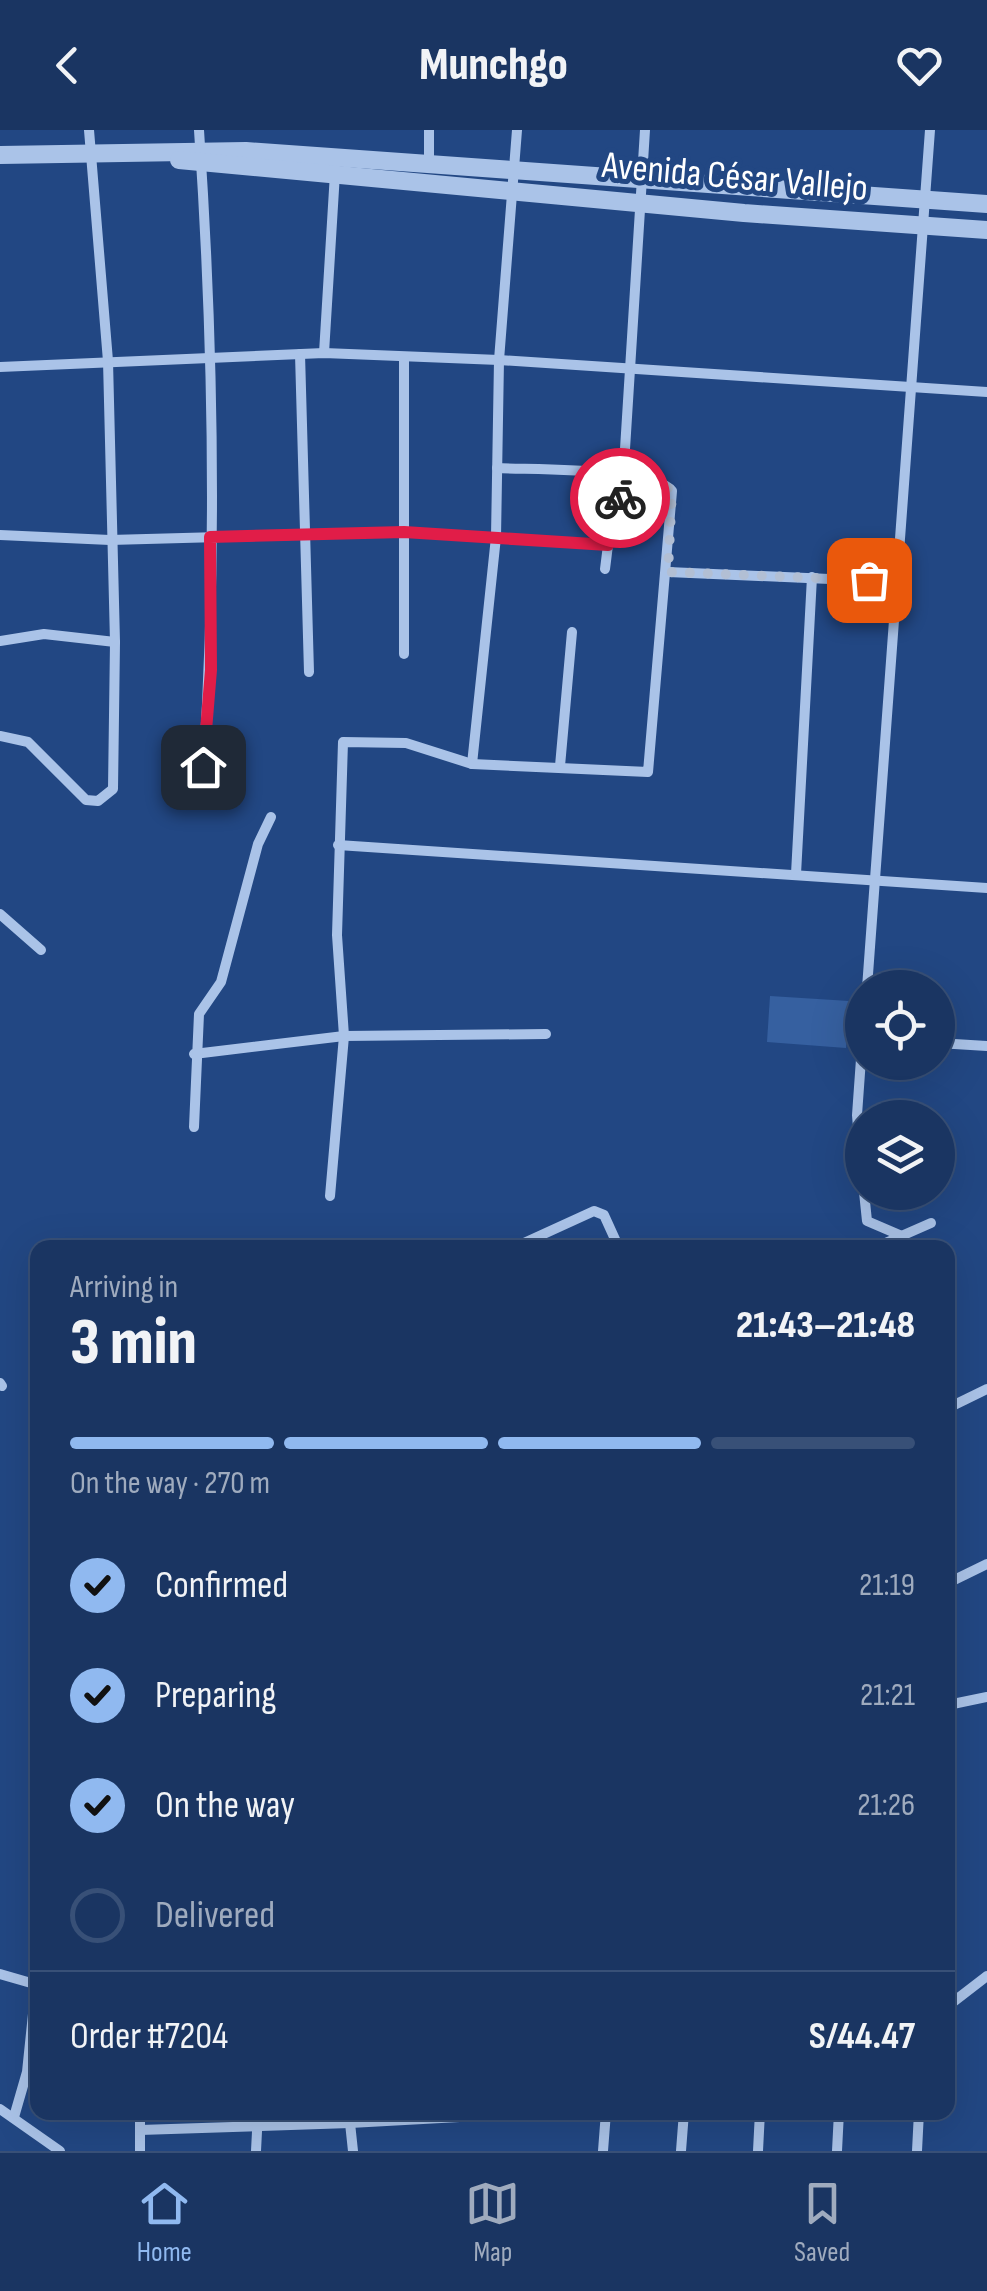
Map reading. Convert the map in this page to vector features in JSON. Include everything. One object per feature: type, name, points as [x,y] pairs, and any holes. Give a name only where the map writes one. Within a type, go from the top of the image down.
[{"type":"street","points":[[0,736],[28,742],[86,800],[98,801],[108,795],[116,767],[108,361],[89,130]]},
{"type":"street","points":[[198,130],[212,356],[211,670],[200,800]]},
{"type":"street","points":[[428,165],[429,130]]},
{"type":"street","points":[[472,764],[496,537],[499,360],[517,130]]},
{"type":"street","points":[[605,569],[608,545],[617,529],[622,475],[645,130]]},
{"type":"street","points":[[868,970],[930,130]]},
{"type":"street","name":"Avenida César Vallejo","points":[[0,155],[118,154],[428,165],[513,181]]},
{"type":"street","name":"Avenida César Vallejo","points":[[200,156],[335,174],[987,204]]},
{"type":"street","points":[[324,354],[335,174]]},
{"type":"street","name":"Avenida César Vallejo","points":[[640,190],[744,213],[987,230]]},
{"type":"street","points":[[300,354],[309,672]]},
{"type":"street","points":[[0,367],[324,354],[499,360],[987,392]]},
{"type":"street","points":[[404,358],[404,654]]},
{"type":"street","points":[[330,1196],[344,1036],[337,952],[343,742],[406,743],[472,764],[648,772],[672,491],[657,480],[622,475],[498,468]]},
{"type":"street","points":[[0,535],[110,540],[404,532],[608,545]]},
{"type":"street","points":[[668,572],[897,582]]},
{"type":"street","points":[[796,874],[812,577]]},
{"type":"street","points":[[560,766],[572,632]]},
{"type":"street","points":[[0,641],[44,634],[115,642]]},
{"type":"street","points":[[194,1127],[194,1054],[199,1014],[221,982],[258,844],[271,817]]},
{"type":"street","points":[[338,844],[987,888]]},
{"type":"street","points":[[0,914],[41,950]]},
{"type":"street","points":[[194,1054],[344,1036],[546,1034]]},
{"type":"street","points":[[955,1043],[987,1046]]},
{"type":"street","points":[[866,1210],[867,1221],[902,1236]]},
{"type":"street","points":[[531,1240],[594,1211],[604,1216],[615,1240]]},
{"type":"street","points":[[893,1240],[931,1223]]},
{"type":"street","points":[[955,1405],[987,1389]]},
{"type":"street","points":[[955,1579],[987,1564]]},
{"type":"street","points":[[955,1703],[987,1697]]},
{"type":"street","points":[[0,1974],[30,1983]]},
{"type":"street","points":[[955,2001],[987,1976]]},
{"type":"street","points":[[14,2117],[30,2046]]},
{"type":"street","points":[[0,2109],[60,2151]]},
{"type":"street","points":[[140,2120],[140,2151]]},
{"type":"street","points":[[140,2130],[247,2120]]},
{"type":"street","points":[[256,2151],[258,2120]]},
{"type":"street","points":[[350,2120],[353,2151]]},
{"type":"street","points":[[603,2151],[605,2120]]},
{"type":"street","points":[[681,2151],[683,2120]]},
{"type":"street","points":[[758,2151],[760,2120]]},
{"type":"street","points":[[836,2151],[839,2120]]},
{"type":"street","points":[[917,2151],[919,2120]]},
{"type":"shaded area","points":[[770,996],[845,1001],[845,1048],[767,1042]]},
{"type":"way so far","points":[[620,498],[622,475],[657,480],[672,491],[668,572],[869,580]]},
{"type":"route","points":[[203,767],[211,670],[210,537],[404,532],[608,545],[617,529],[620,498]]}]
